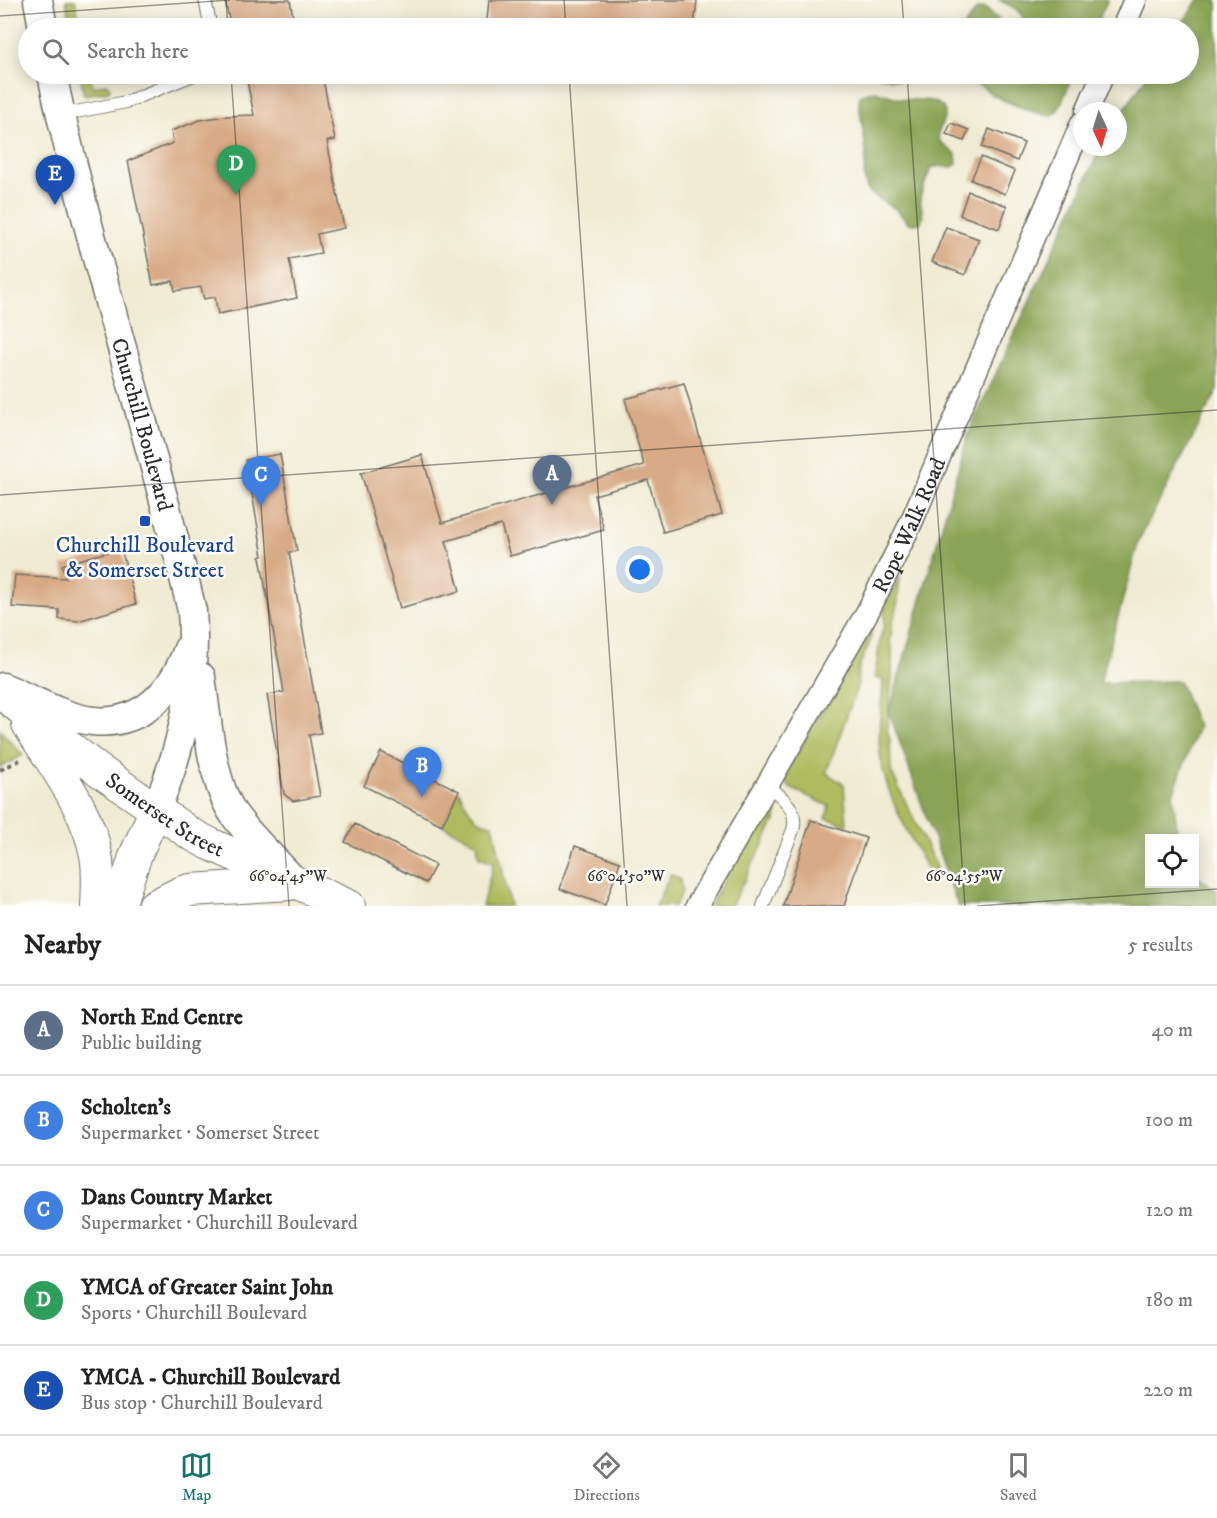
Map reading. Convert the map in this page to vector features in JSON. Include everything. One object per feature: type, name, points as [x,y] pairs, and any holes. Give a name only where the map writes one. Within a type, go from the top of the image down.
[{"type":"main road","name":"Somerset Street","points":[[5,694],[97,769],[200,840],[349,906]]},
{"type":"main road","points":[[5,694],[61,778],[87,824],[96,856],[97,906]]},
{"type":"main road","points":[[118,906],[136,854],[156,809]]},
{"type":"main road","points":[[154,906],[190,890],[297,884]]},
{"type":"street","points":[[38,0],[41,18]]},
{"type":"street","points":[[1127,18],[1135,0]]},
{"type":"street","name":"Churchill Boulevard","points":[[54,84],[81,198],[188,594],[194,633],[191,690],[185,719],[172,768],[156,809]]},
{"type":"street","points":[[1091,102],[1099,84]]},
{"type":"street","name":"Rope Walk Road","points":[[697,906],[873,601],[897,554],[1073,144]]},
{"type":"street","points":[[5,694],[93,721],[126,718],[155,703],[170,685],[182,665],[194,633]]},
{"type":"street","points":[[194,633],[214,759],[225,798],[234,815],[297,884]]},
{"type":"lane","points":[[206,0],[209,18]]},
{"type":"lane","points":[[61,115],[126,102],[171,84]]},
{"type":"lane","points":[[763,906],[793,830],[795,818],[787,802],[767,784]]},
{"type":"green space","points":[[66,0],[75,0],[79,18],[69,18]]},
{"type":"green space","points":[[999,0],[1108,0],[1099,18],[1023,18],[1016,10]]},
{"type":"green space","points":[[1198,0],[1217,0],[1217,391],[1139,540],[1100,683],[1179,681],[1198,727],[1173,794],[1178,834],[1145,834],[1145,888],[1199,888],[1199,878],[1217,890],[1217,906],[958,906],[889,712],[968,434],[1097,156],[1127,156],[1127,105],[1141,84],[1199,84],[1199,18],[1186,18]]},
{"type":"green space","points":[[985,8],[997,18],[970,18],[977,9]]},
{"type":"green space","points":[[82,84],[92,84],[93,87],[106,84],[110,88],[109,91],[84,95]]},
{"type":"green space","points":[[973,84],[1069,84],[1059,108],[1053,115],[1034,112],[1014,105]]},
{"type":"green space","points":[[875,91],[902,99],[935,102],[945,112],[938,134],[939,139],[956,154],[957,164],[951,167],[931,168],[920,197],[923,218],[920,223],[907,222],[896,209],[871,194],[867,189],[864,177],[866,152],[859,103],[860,96]]},
{"type":"green space","points":[[900,576],[897,608],[890,642],[892,676],[887,729],[890,740],[891,771],[935,864],[938,874],[931,877],[893,802],[883,770],[879,745],[883,680],[875,678],[884,626],[885,604]]},
{"type":"green space","points":[[871,628],[870,642],[859,668],[858,685],[826,773],[844,784],[847,825],[826,818],[829,806],[790,788],[782,778]]},
{"type":"green space","points":[[0,730],[23,755],[0,768]]},
{"type":"green space","points":[[459,791],[476,818],[493,824],[510,906],[482,906],[494,862],[479,857],[477,843],[442,825]]},
{"type":"green space","points":[[769,800],[776,808],[776,819],[731,906],[710,906]]},
{"type":"green space","points":[[671,874],[680,880],[682,892],[675,906],[655,906]]},
{"type":"building","points":[[225,0],[290,0],[293,18],[229,18]]},
{"type":"building","points":[[489,0],[697,0],[695,18],[487,18]]},
{"type":"building","points":[[248,84],[324,84],[335,140],[327,141],[344,228],[317,234],[321,253],[289,259],[297,298],[218,314],[215,297],[204,299],[201,287],[175,291],[173,281],[153,285],[128,161],[173,143],[171,131],[200,120],[254,115]]},
{"type":"building","points":[[951,123],[969,130],[964,141],[946,134]]},
{"type":"building","points":[[989,129],[1024,143],[1017,161],[982,147]]},
{"type":"building","points":[[981,157],[1015,171],[1005,194],[971,180]]},
{"type":"building","points":[[968,191],[1007,206],[999,229],[960,215]]},
{"type":"building","points":[[946,227],[979,239],[965,275],[932,262]]},
{"type":"building","points":[[684,383],[722,515],[663,532],[648,480],[594,495],[604,530],[510,556],[501,525],[446,541],[460,591],[400,608],[361,473],[422,455],[442,523],[644,465],[625,399]]},
{"type":"building","points":[[280,454],[297,551],[289,552],[321,733],[309,735],[320,796],[293,801],[284,794],[267,695],[284,692],[260,557],[263,556],[246,460]]},
{"type":"building","points":[[121,548],[136,604],[78,621],[59,619],[59,610],[12,607],[15,575],[66,578],[62,565]]},
{"type":"building","points":[[381,752],[459,791],[442,825],[364,786]]},
{"type":"building","points":[[811,820],[866,838],[844,906],[783,906]]},
{"type":"building","points":[[355,824],[435,865],[426,883],[345,842]]},
{"type":"building","points":[[575,846],[620,862],[605,905],[560,889]]},
{"type":"place","name":"YMCA of Greater Saint John","points":[[236,195]]},
{"type":"place","name":"YMCA - Churchill Boulevard","points":[[55,205]]},
{"type":"place","name":"North End Centre","points":[[552,505]]},
{"type":"place","name":"Dans Country Market","points":[[261,506]]},
{"type":"place","name":"Churchill Boulevard & Somerset Street","points":[[145,521]]},
{"type":"place","name":"Scholten's","points":[[422,797]]}]
